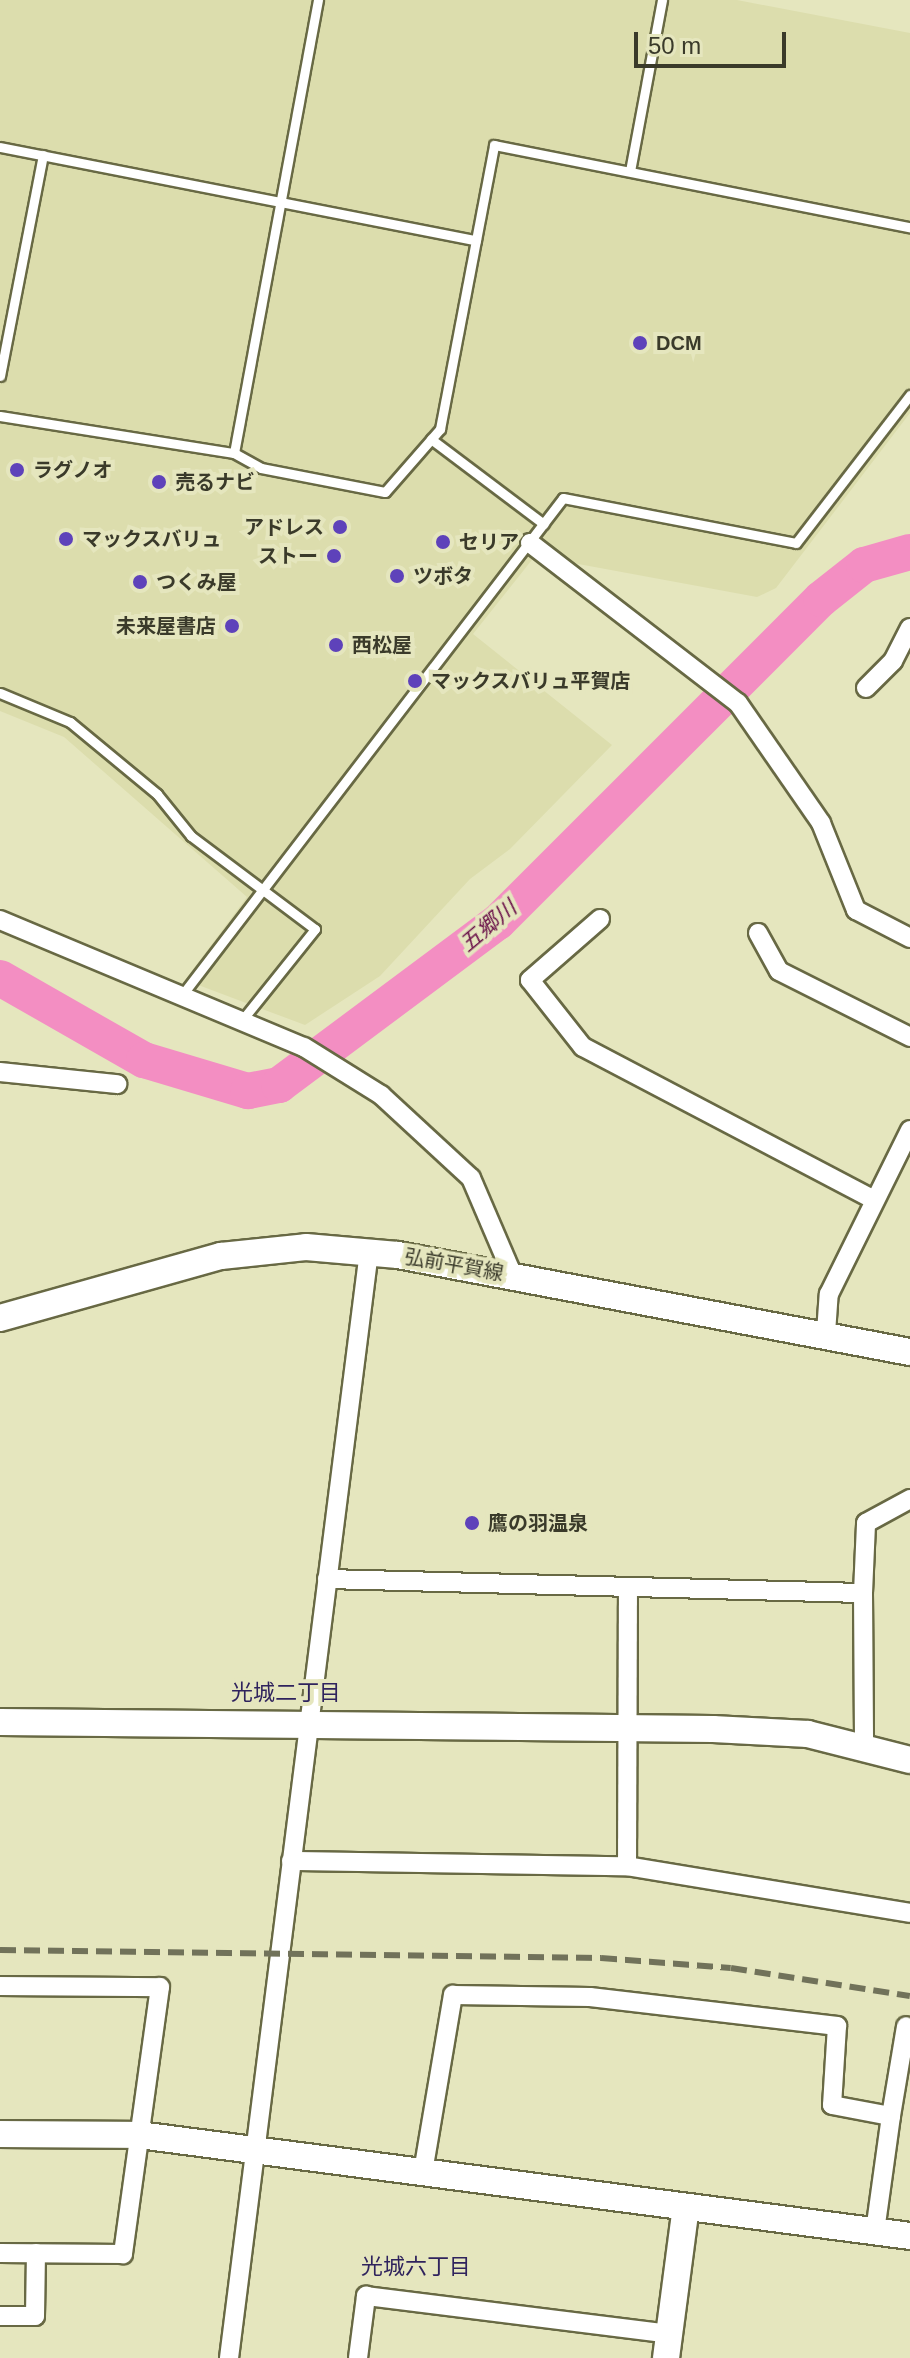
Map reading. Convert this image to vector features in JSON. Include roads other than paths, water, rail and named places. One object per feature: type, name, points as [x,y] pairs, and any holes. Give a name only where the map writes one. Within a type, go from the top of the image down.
[{"type":"street","points":[[530,543],[738,703],[821,823],[856,910],[910,938]]},
{"type":"street","points":[[866,688],[893,661],[910,628]]},
{"type":"street","points":[[600,919],[530,980],[583,1047],[874,1200]]},
{"type":"street","points":[[0,920],[242,1020],[327,1059],[449,1150],[471,1178],[513,1276]]},
{"type":"street","points":[[758,933],[779,971],[910,1037]]},
{"type":"street","points":[[0,1072],[117,1084]]},
{"type":"street","points":[[826,1333],[829,1294],[910,1130]]},
{"type":"street","name":"弘前平賀線","points":[[0,1318],[254,1250],[369,1252],[826,1333],[910,1352]]},
{"type":"street","points":[[229,2358],[369,1252]]},
{"type":"street","points":[[864,1745],[866,1523],[910,1499]]},
{"type":"street","points":[[327,1579],[863,1593]]},
{"type":"street","points":[[627,1866],[631,1728],[628,1589]]},
{"type":"street","points":[[0,1722],[631,1728],[808,1734],[864,1745],[910,1760]]},
{"type":"street","points":[[291,1861],[627,1866],[910,1913]]},
{"type":"street","points":[[0,1986],[160,1987],[123,2254],[0,2253]]},
{"type":"street","points":[[423,2172],[453,1995],[590,1997],[837,2026],[832,2105],[891,2116]]},
{"type":"street","points":[[875,2231],[906,2026]]},
{"type":"street","points":[[0,2134],[139,2135],[910,2236]]},
{"type":"street","points":[[358,2358],[366,2296],[667,2346],[686,2207]]},
{"type":"street","points":[[0,2316],[35,2316],[36,2253]]},
{"type":"lane","points":[[234,453],[286,202],[318,0]]},
{"type":"lane","points":[[630,171],[662,0]]},
{"type":"lane","points":[[0,416],[234,453],[261,468],[385,492],[440,429],[494,145],[910,227]]},
{"type":"lane","points":[[0,147],[476,240]]},
{"type":"lane","points":[[0,376],[43,155]]},
{"type":"lane","points":[[182,995],[563,498],[796,543],[910,395]]},
{"type":"lane","points":[[431,439],[544,524]]},
{"type":"lane","points":[[0,693],[70,722],[157,794],[191,836],[315,929],[242,1020]]},
{"type":"waterway","name":"五郷川","points":[[0,978],[144,1060],[248,1091],[279,1085],[498,922],[821,599],[864,565],[910,552]]},
{"type":"railway","points":[[0,1950],[601,1958],[731,1968],[910,1996]]},
{"type":"place","name":"DCM","points":[[640,343]]},
{"type":"place","name":"ラグノオ","points":[[17,470]]},
{"type":"place","name":"売るナビ","points":[[159,482]]},
{"type":"place","name":"アドレス","points":[[340,527]]},
{"type":"place","name":"マックスバリュ","points":[[66,539]]},
{"type":"place","name":"セリア","points":[[443,542]]},
{"type":"place","name":"ストー","points":[[334,556]]},
{"type":"place","name":"ツボタ","points":[[397,576]]},
{"type":"place","name":"つくみ屋","points":[[140,582]]},
{"type":"place","name":"未来屋書店","points":[[232,626]]},
{"type":"place","name":"西松屋","points":[[336,645]]},
{"type":"place","name":"マックスバリュ平賀店","points":[[415,681]]},
{"type":"place","name":"鷹の羽温泉","points":[[472,1523]]},
{"type":"district","name":"光城二丁目","points":[[286,1693]]},
{"type":"district","name":"光城六丁目","points":[[416,2267]]}]
